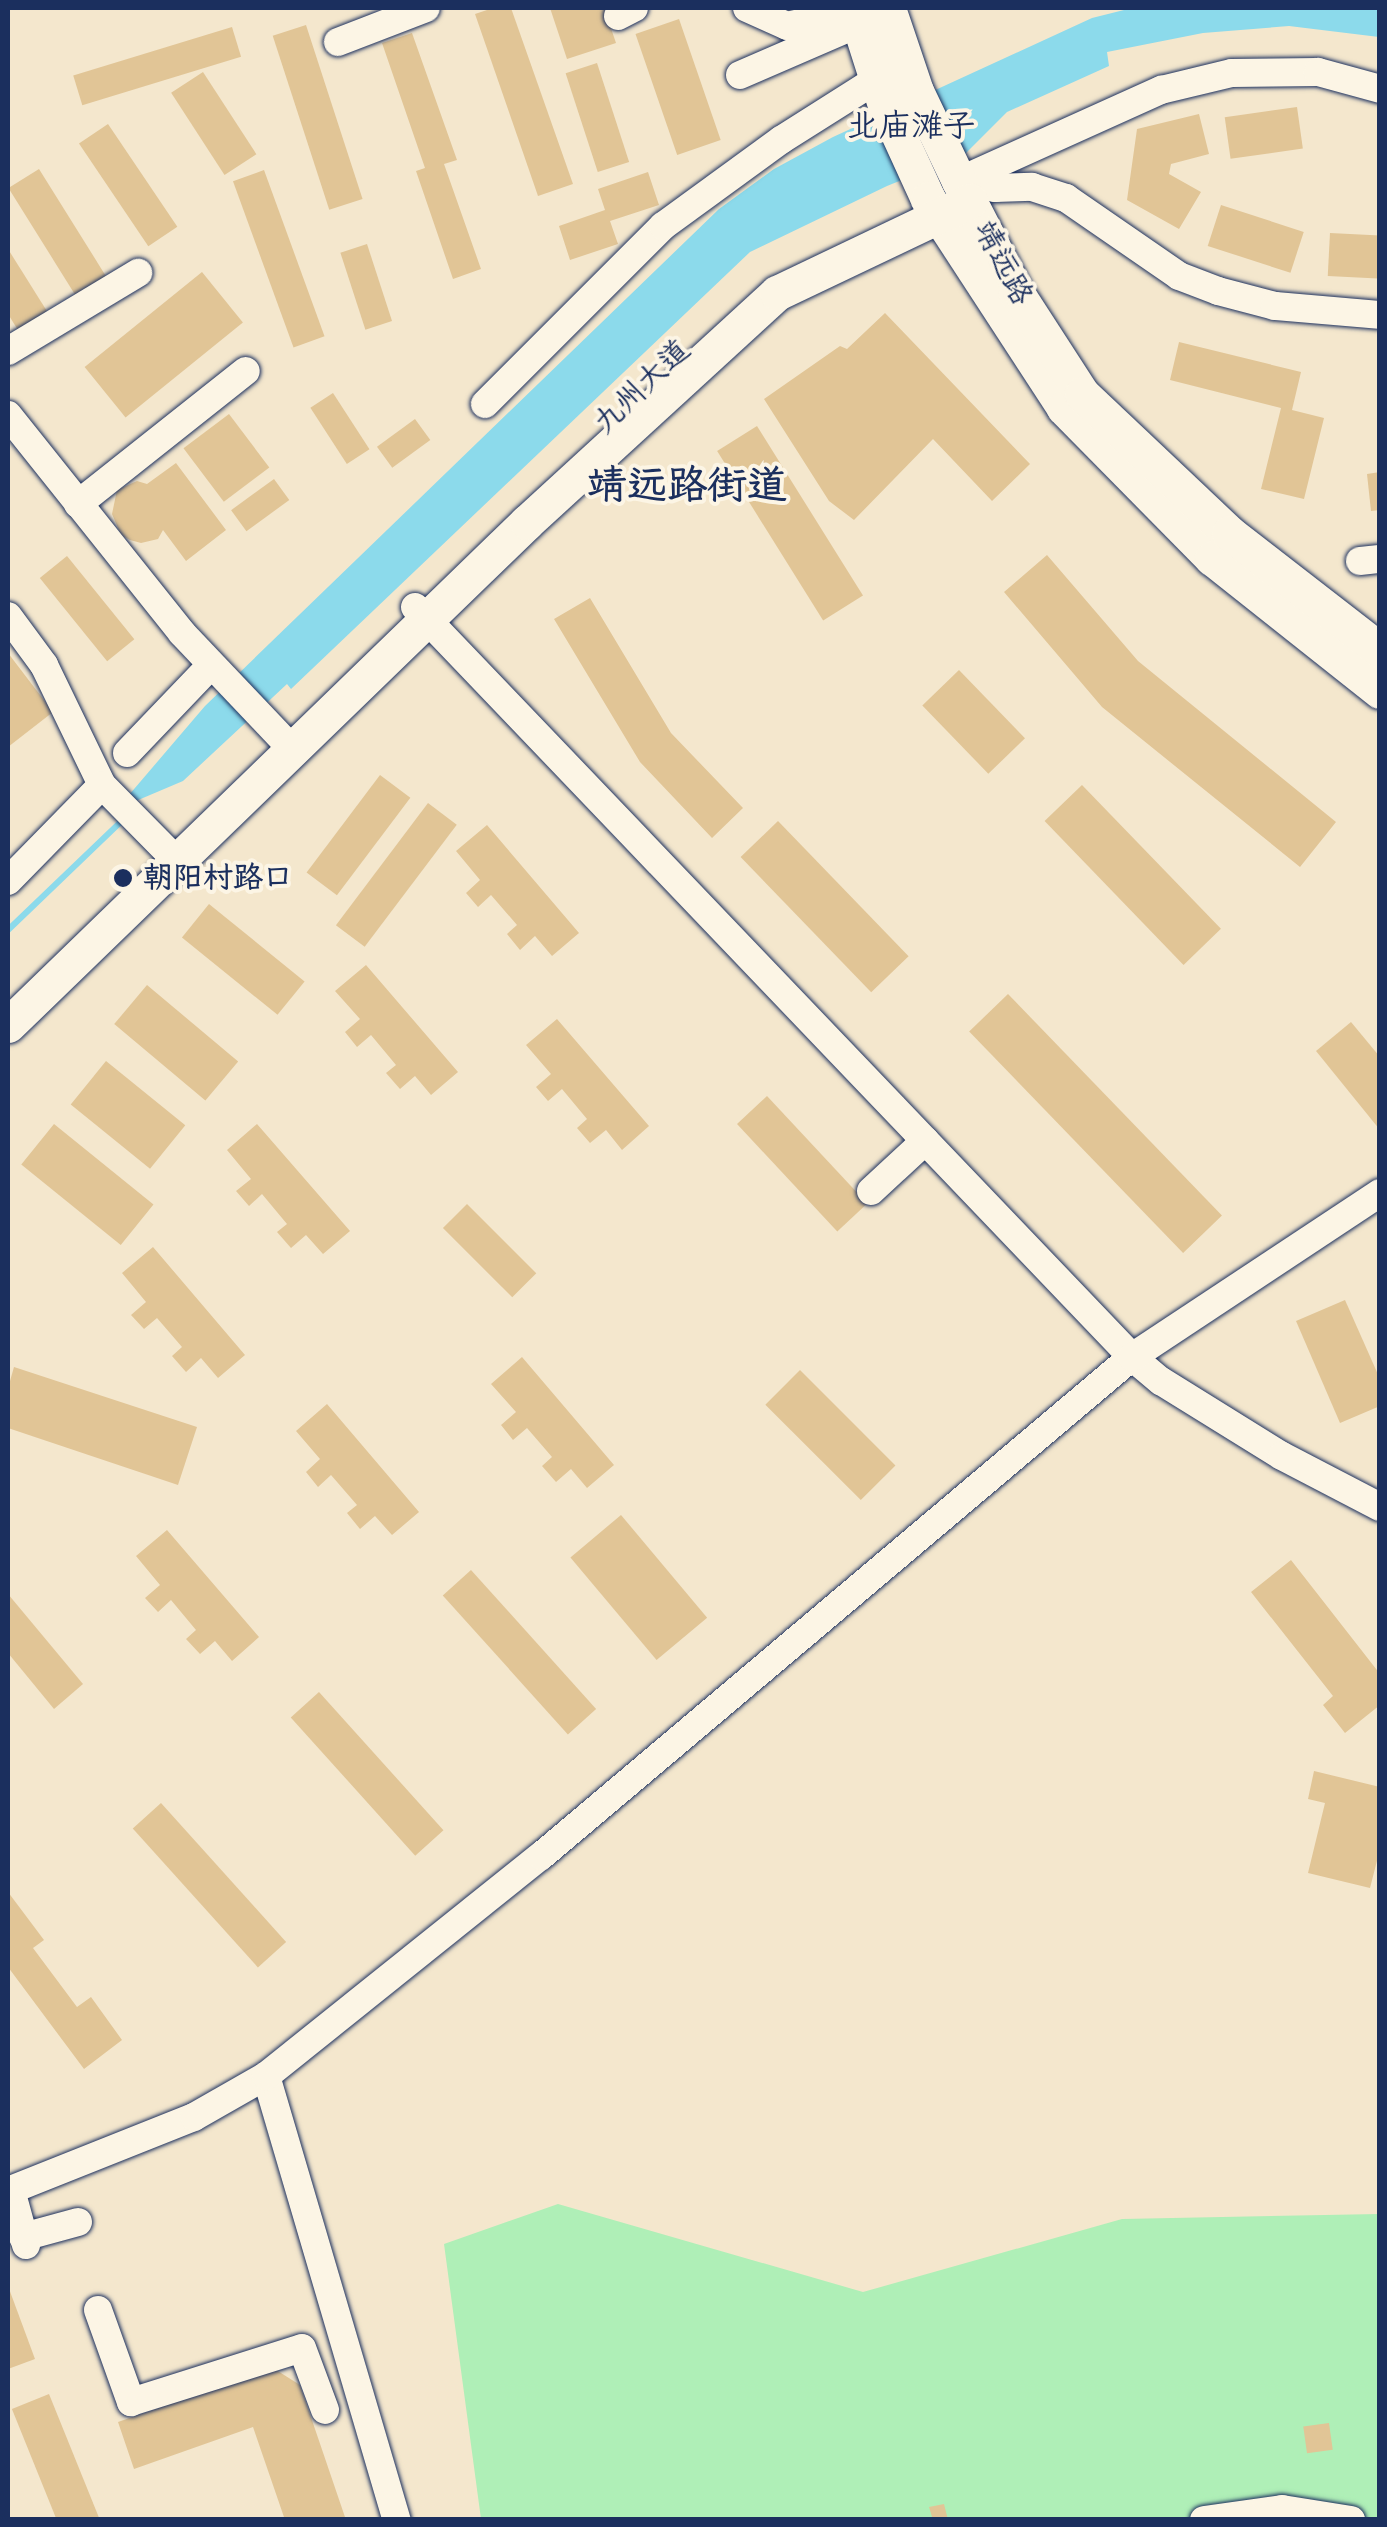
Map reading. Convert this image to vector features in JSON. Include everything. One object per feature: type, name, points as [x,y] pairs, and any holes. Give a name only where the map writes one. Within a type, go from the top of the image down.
[{"type":"main road","points":[[867,13],[892,92],[945,191]]},
{"type":"main road","name":"九州大道","points":[[8,1006],[175,857],[279,737],[422,614],[686,344],[770,274],[945,191]]},
{"type":"main road","name":"靖远路","points":[[945,191],[1082,394],[1229,533],[1380,650]]},
{"type":"main road","name":"靖远路","points":[[945,191],[1064,408],[1212,558],[1380,691]]},
{"type":"main road","points":[[8,1025],[175,857]]},
{"type":"street","points":[[338,42],[426,8]]},
{"type":"street","points":[[747,8],[786,26],[867,13]]},
{"type":"street","points":[[740,75],[867,13]]},
{"type":"street","name":"九州大道","points":[[945,191],[1160,90],[1232,73],[1318,72],[1380,89]]},
{"type":"street","points":[[485,404],[663,226],[781,140],[892,92]]},
{"type":"street","name":"靖远路","points":[[945,191],[1032,187],[1066,198],[1180,276],[1218,292],[1275,306],[1380,315]]},
{"type":"street","points":[[8,351],[138,273]]},
{"type":"street","points":[[78,504],[246,371]]},
{"type":"street","points":[[8,415],[219,674],[279,737]]},
{"type":"street","points":[[422,614],[1132,1356],[1161,1381],[1282,1456],[1375,1495]]},
{"type":"street","points":[[8,616],[44,666],[121,803],[175,857]]},
{"type":"street","points":[[126,752],[219,674]]},
{"type":"street","points":[[8,881],[121,803]]},
{"type":"street","points":[[871,1191],[925,1141]]},
{"type":"street","points":[[78,2222],[24,2241],[9,2190],[194,2117],[266,2076],[541,1856],[1132,1356],[1380,1193]]},
{"type":"street","points":[[266,2076],[397,2520]]},
{"type":"street","points":[[98,2310],[131,2402],[302,2348],[321,2411],[360,2396]]},
{"type":"street","points":[[1204,2520],[1282,2509],[1351,2520]]},
{"type":"green space","points":[[558,2204],[863,2292],[1122,2219],[1379,2214],[1379,2519],[481,2519],[444,2244]]},
{"type":"water","points":[[1132,8],[1379,8],[1379,37],[1289,26],[1203,33],[1107,52],[1109,66],[1007,112],[964,155],[887,186],[750,252],[291,689],[287,684],[183,781],[117,809],[205,706],[719,209],[774,169],[833,137],[1092,18]]},
{"type":"building","points":[[511,8],[573,184],[538,196],[475,14]]},
{"type":"building","points":[[550,8],[604,8],[616,43],[567,59]]},
{"type":"building","points":[[679,19],[721,140],[677,155],[636,34]]},
{"type":"building","points":[[306,25],[363,199],[329,210],[273,36]]},
{"type":"building","points":[[232,27],[241,57],[82,105],[73,76]]},
{"type":"building","points":[[412,33],[457,160],[444,164],[481,269],[453,279],[416,171],[425,168],[382,43]]},
{"type":"building","points":[[597,63],[629,162],[598,172],[566,73]]},
{"type":"building","points":[[203,72],[256,154],[225,175],[171,93]]},
{"type":"building","points":[[1297,107],[1303,149],[1231,159],[1225,117]]},
{"type":"building","points":[[1199,114],[1209,154],[1171,164],[1169,174],[1201,192],[1179,229],[1127,200],[1137,129]]},
{"type":"building","points":[[108,124],[177,227],[148,246],[79,144]]},
{"type":"building","points":[[39,169],[110,283],[79,302],[8,188]]},
{"type":"building","points":[[264,170],[325,336],[294,348],[233,181]]},
{"type":"building","points":[[648,172],[659,205],[610,221],[618,244],[570,260],[559,226],[605,210],[598,189]]},
{"type":"building","points":[[1221,205],[1304,232],[1290,273],[1208,246]]},
{"type":"building","points":[[1330,233],[1380,236],[1378,279],[1328,276]]},
{"type":"building","points":[[367,244],[392,321],[365,330],[340,253]]},
{"type":"building","points":[[8,249],[50,316],[21,335],[8,314]]},
{"type":"building","points":[[202,272],[243,323],[126,418],[85,367]]},
{"type":"building","points":[[885,313],[1030,464],[992,501],[933,439],[854,520],[829,501],[764,399],[840,346],[847,349]]},
{"type":"building","points":[[1179,342],[1301,372],[1292,410],[1324,418],[1304,499],[1261,489],[1281,408],[1170,380]]},
{"type":"building","points":[[333,393],[369,449],[347,464],[310,408]]},
{"type":"building","points":[[229,414],[269,468],[224,502],[183,448]]},
{"type":"building","points":[[415,419],[430,440],[392,468],[377,447]]},
{"type":"building","points":[[757,426],[863,596],[823,621],[717,451]]},
{"type":"building","points":[[176,463],[226,530],[186,561],[163,530],[158,539],[141,543],[130,540],[121,535],[112,514],[117,490],[137,481],[147,484]]},
{"type":"building","points":[[1380,472],[1380,510],[1371,511],[1367,474]]},
{"type":"building","points":[[274,479],[289,500],[246,531],[231,510]]},
{"type":"building","points":[[1047,555],[1138,661],[1336,822],[1300,867],[1102,707],[1004,592]]},
{"type":"building","points":[[67,556],[134,639],[107,661],[40,578]]},
{"type":"building","points":[[590,598],[671,733],[743,808],[712,838],[640,762],[554,619]]},
{"type":"building","points":[[8,653],[53,712],[8,747]]},
{"type":"building","points":[[959,670],[1025,738],[988,774],[922,705]]},
{"type":"building","points":[[380,775],[410,798],[337,895],[307,872]]},
{"type":"building","points":[[1082,785],[1221,929],[1184,965],[1045,821]]},
{"type":"building","points":[[428,803],[457,825],[365,947],[336,925]]},
{"type":"building","points":[[778,821],[909,956],[871,992],[741,857]]},
{"type":"building","points":[[487,825],[579,933],[552,956],[535,936],[520,950],[507,934],[517,925],[491,895],[478,907],[466,893],[480,880],[456,851]]},
{"type":"building","points":[[209,904],[305,981],[278,1015],[182,937]]},
{"type":"building","points":[[366,965],[458,1072],[431,1095],[415,1076],[400,1089],[386,1073],[396,1065],[371,1035],[357,1047],[345,1032],[360,1019],[335,991]]},
{"type":"building","points":[[147,985],[238,1061],[205,1101],[114,1024]]},
{"type":"building","points":[[1008,994],[1222,1216],[1183,1253],[969,1032]]},
{"type":"building","points":[[557,1019],[649,1126],[622,1150],[606,1130],[590,1143],[577,1128],[587,1119],[562,1089],[548,1101],[536,1087],[551,1074],[526,1045]]},
{"type":"building","points":[[1351,1022],[1380,1057],[1380,1130],[1316,1051]]},
{"type":"building","points":[[106,1061],[185,1125],[150,1169],[71,1105]]},
{"type":"building","points":[[767,1096],[867,1204],[837,1231],[737,1124]]},
{"type":"building","points":[[54,1124],[153,1205],[121,1245],[21,1164]]},
{"type":"building","points":[[257,1124],[350,1231],[323,1254],[306,1235],[291,1248],[277,1232],[287,1224],[262,1194],[249,1206],[236,1191],[251,1179],[227,1150]]},
{"type":"building","points":[[467,1204],[536,1273],[512,1297],[443,1228]]},
{"type":"building","points":[[153,1247],[245,1355],[218,1378],[201,1358],[186,1372],[172,1356],[182,1347],[157,1318],[144,1329],[131,1315],[146,1302],[122,1273]]},
{"type":"building","points":[[1345,1300],[1380,1379],[1380,1406],[1340,1423],[1296,1321]]},
{"type":"building","points":[[522,1357],[614,1465],[587,1488],[571,1469],[556,1482],[542,1466],[552,1457],[527,1428],[513,1440],[501,1425],[516,1412],[491,1384]]},
{"type":"building","points":[[14,1367],[197,1427],[178,1485],[8,1428],[8,1388]]},
{"type":"building","points":[[800,1370],[895,1465],[861,1500],[765,1405]]},
{"type":"building","points":[[327,1404],[419,1512],[392,1535],[375,1516],[360,1529],[347,1513],[357,1505],[331,1475],[318,1487],[306,1472],[320,1459],[296,1431]]},
{"type":"building","points":[[621,1515],[707,1618],[657,1660],[570,1557]]},
{"type":"building","points":[[167,1530],[259,1637],[232,1661],[215,1641],[200,1654],[186,1639],[196,1630],[171,1600],[158,1612],[145,1598],[160,1585],[136,1556]]},
{"type":"building","points":[[1291,1560],[1380,1674],[1380,1705],[1345,1733],[1323,1705],[1333,1696],[1251,1592]]},
{"type":"building","points":[[471,1570],[596,1709],[568,1734],[443,1595]]},
{"type":"building","points":[[8,1594],[83,1684],[54,1709],[8,1653]]},
{"type":"building","points":[[319,1692],[443,1830],[415,1856],[291,1717]]},
{"type":"building","points":[[1314,1771],[1380,1787],[1380,1849],[1370,1888],[1308,1873],[1325,1803],[1308,1799]]},
{"type":"building","points":[[161,1803],[286,1942],[258,1967],[133,1828]]},
{"type":"building","points":[[8,1892],[44,1940],[33,1948],[77,2007],[91,1997],[122,2040],[84,2069],[8,1967]]},
{"type":"building","points":[[8,2286],[35,2359],[8,2369]]},
{"type":"building","points":[[273,2368],[300,2385],[346,2520],[285,2520],[253,2427],[134,2469],[118,2422]]},
{"type":"building","points":[[49,2394],[100,2520],[57,2520],[12,2409]]},
{"type":"building","points":[[1329,2423],[1333,2450],[1307,2453],[1303,2427]]},
{"type":"building","points":[[944,2504],[948,2520],[933,2520],[929,2507]]},
{"type":"waterway","points":[[8,930],[126,817]]},
{"type":"place","name":"朝阳村路口","points":[[123,878]]},
{"type":"district","name":"北庙滩子","points":[[911,127]]},
{"type":"district","name":"靖远路街道","points":[[687,486]]}]
